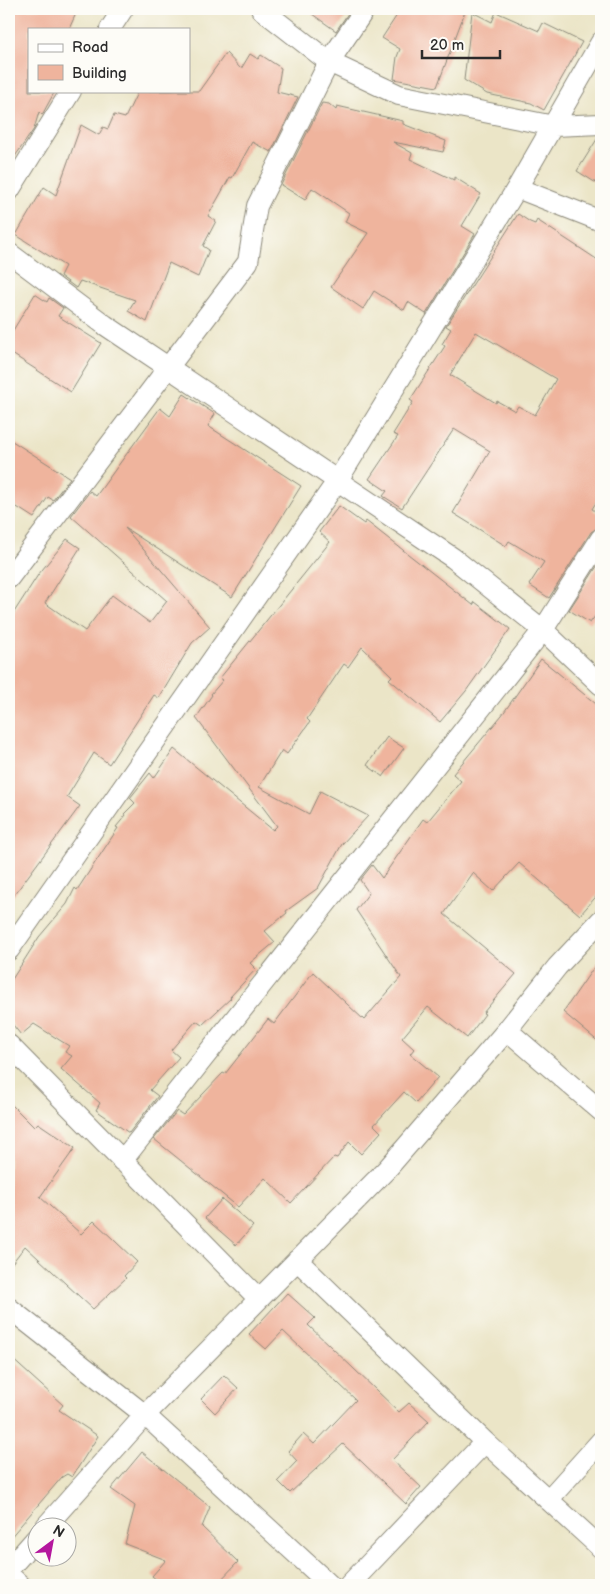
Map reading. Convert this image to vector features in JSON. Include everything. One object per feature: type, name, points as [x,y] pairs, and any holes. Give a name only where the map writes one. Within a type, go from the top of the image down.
[{"type":"street","points":[[111,28],[123,9]]},
{"type":"street","points":[[261,9],[329,62],[399,95],[554,126],[601,124]]},
{"type":"street","points":[[9,578],[248,262],[257,206],[329,62],[365,9]]},
{"type":"street","points":[[9,950],[338,480],[517,188],[601,42]]},
{"type":"street","points":[[9,191],[70,92]]},
{"type":"street","points":[[517,188],[601,221]]},
{"type":"street","points":[[9,253],[105,324],[452,558],[543,630],[601,685]]},
{"type":"street","points":[[122,1161],[543,630],[601,538]]},
{"type":"street","points":[[55,1516],[145,1415],[387,1169],[507,1030],[558,967],[601,920]]},
{"type":"street","points":[[507,1030],[601,1111]]},
{"type":"street","points":[[9,1045],[258,1298]]},
{"type":"street","points":[[297,1260],[485,1442],[601,1548]]},
{"type":"street","points":[[9,1308],[145,1415],[330,1585]]},
{"type":"street","points":[[548,1500],[601,1441]]},
{"type":"street","points":[[349,1585],[485,1442]]},
{"type":"street","points":[[9,1569],[28,1547]]},
{"type":"street","points":[[9,1574],[20,1585]]},
{"type":"building","points":[[9,9],[78,9],[69,28],[28,28],[28,92],[54,92],[42,115],[39,112],[34,129],[9,165]]},
{"type":"building","points":[[305,9],[351,9],[336,31]]},
{"type":"building","points":[[401,9],[466,9],[437,87],[394,79],[400,49],[382,38]]},
{"type":"building","points":[[472,12],[492,22],[496,12],[539,31],[543,23],[582,42],[544,110],[531,103],[487,94],[464,80]]},
{"type":"building","points":[[226,53],[241,69],[250,54],[258,59],[261,55],[281,68],[277,92],[298,97],[271,152],[252,142],[208,216],[216,221],[203,246],[209,250],[198,277],[169,263],[147,322],[128,311],[135,300],[80,281],[76,288],[60,276],[65,266],[16,235],[44,187],[56,195],[81,125],[99,135],[103,127],[108,129],[114,115],[125,118],[138,92],[199,91]]},
{"type":"building","points":[[322,103],[329,104],[336,110],[337,106],[403,121],[403,124],[446,141],[443,152],[393,142],[412,153],[410,159],[454,180],[454,177],[481,194],[462,226],[475,234],[426,314],[408,302],[404,310],[374,291],[363,309],[331,287],[368,233],[345,222],[349,213],[312,188],[305,200],[281,185]]},
{"type":"building","points":[[599,136],[601,136],[601,186],[577,171]]},
{"type":"building","points":[[518,214],[535,224],[537,220],[601,262],[601,494],[592,509],[601,515],[601,526],[591,532],[549,598],[529,585],[544,562],[509,541],[506,546],[453,513],[490,451],[454,429],[402,508],[383,496],[387,491],[369,479],[398,436],[393,434],[413,402],[410,400],[445,346],[442,344],[451,329],[446,326]],"holes":[[[476,332],[556,379],[535,415],[518,406],[515,411],[497,401],[496,403],[450,375]]]},
{"type":"building","points":[[35,294],[47,302],[49,298],[63,308],[58,316],[101,343],[71,392],[9,352],[9,337]]},
{"type":"building","points":[[184,394],[215,414],[208,426],[301,486],[232,597],[125,528],[210,627],[192,643],[159,698],[154,695],[109,764],[94,753],[67,797],[80,806],[9,902],[9,620],[38,575],[67,539],[80,548],[45,603],[85,631],[112,595],[150,623],[167,601],[71,516],[90,491],[96,496],[160,408],[170,416]]},
{"type":"building","points":[[9,439],[70,478],[53,500],[48,497],[34,518],[9,502]]},
{"type":"building","points":[[339,506],[364,524],[366,521],[473,605],[475,602],[510,629],[466,691],[440,722],[389,679],[392,676],[362,647],[348,667],[344,664],[307,719],[310,722],[287,754],[282,750],[259,787],[309,814],[320,791],[368,816],[342,844],[318,888],[286,911],[287,913],[265,931],[275,942],[250,963],[256,969],[231,998],[202,1025],[196,1021],[171,1050],[179,1057],[150,1090],[158,1096],[129,1133],[96,1110],[100,1103],[61,1069],[72,1056],[65,1052],[69,1046],[34,1024],[21,1035],[9,1020],[9,984],[39,937],[67,904],[75,888],[77,890],[118,828],[116,827],[126,815],[124,814],[135,803],[130,798],[150,773],[154,778],[174,749],[273,830],[277,826],[196,718],[211,694],[223,680],[220,678],[330,542],[319,532]]},
{"type":"building","points":[[601,560],[601,608],[590,623],[569,610]]},
{"type":"building","points":[[541,659],[601,708],[601,891],[580,915],[519,863],[493,891],[473,873],[444,914],[516,974],[483,1013],[485,1014],[467,1038],[428,1007],[402,1038],[414,1049],[410,1054],[438,1077],[416,1103],[404,1092],[374,1125],[381,1132],[361,1154],[349,1142],[337,1158],[334,1157],[291,1203],[265,1178],[238,1207],[154,1139],[177,1111],[183,1115],[223,1073],[225,1074],[268,1019],[274,1024],[313,972],[364,1020],[401,977],[356,910],[369,893],[360,880],[372,865],[382,878],[423,819],[427,822],[461,781],[453,774],[502,715]]},
{"type":"building","points":[[387,737],[404,748],[383,777],[367,765]]},
{"type":"building","points":[[601,957],[601,1044],[563,1012]]},
{"type":"building","points":[[9,1102],[34,1127],[38,1123],[75,1148],[40,1197],[81,1234],[94,1221],[137,1262],[124,1276],[126,1278],[93,1309],[25,1246],[9,1267]]},
{"type":"building","points":[[222,1199],[253,1226],[236,1245],[205,1218]]},
{"type":"building","points":[[287,1293],[315,1318],[308,1325],[399,1412],[409,1403],[429,1421],[392,1460],[421,1487],[406,1504],[343,1444],[290,1493],[278,1481],[297,1461],[288,1451],[303,1434],[314,1444],[356,1400],[283,1331],[266,1349],[249,1334]]},
{"type":"building","points":[[9,1356],[63,1405],[59,1410],[98,1436],[72,1477],[67,1474],[62,1477],[9,1539]]},
{"type":"building","points":[[224,1375],[238,1388],[215,1413],[201,1399]]},
{"type":"building","points":[[142,1452],[210,1507],[202,1527],[238,1562],[216,1585],[163,1585],[152,1576],[166,1560],[125,1544],[135,1506],[111,1489]]}]
